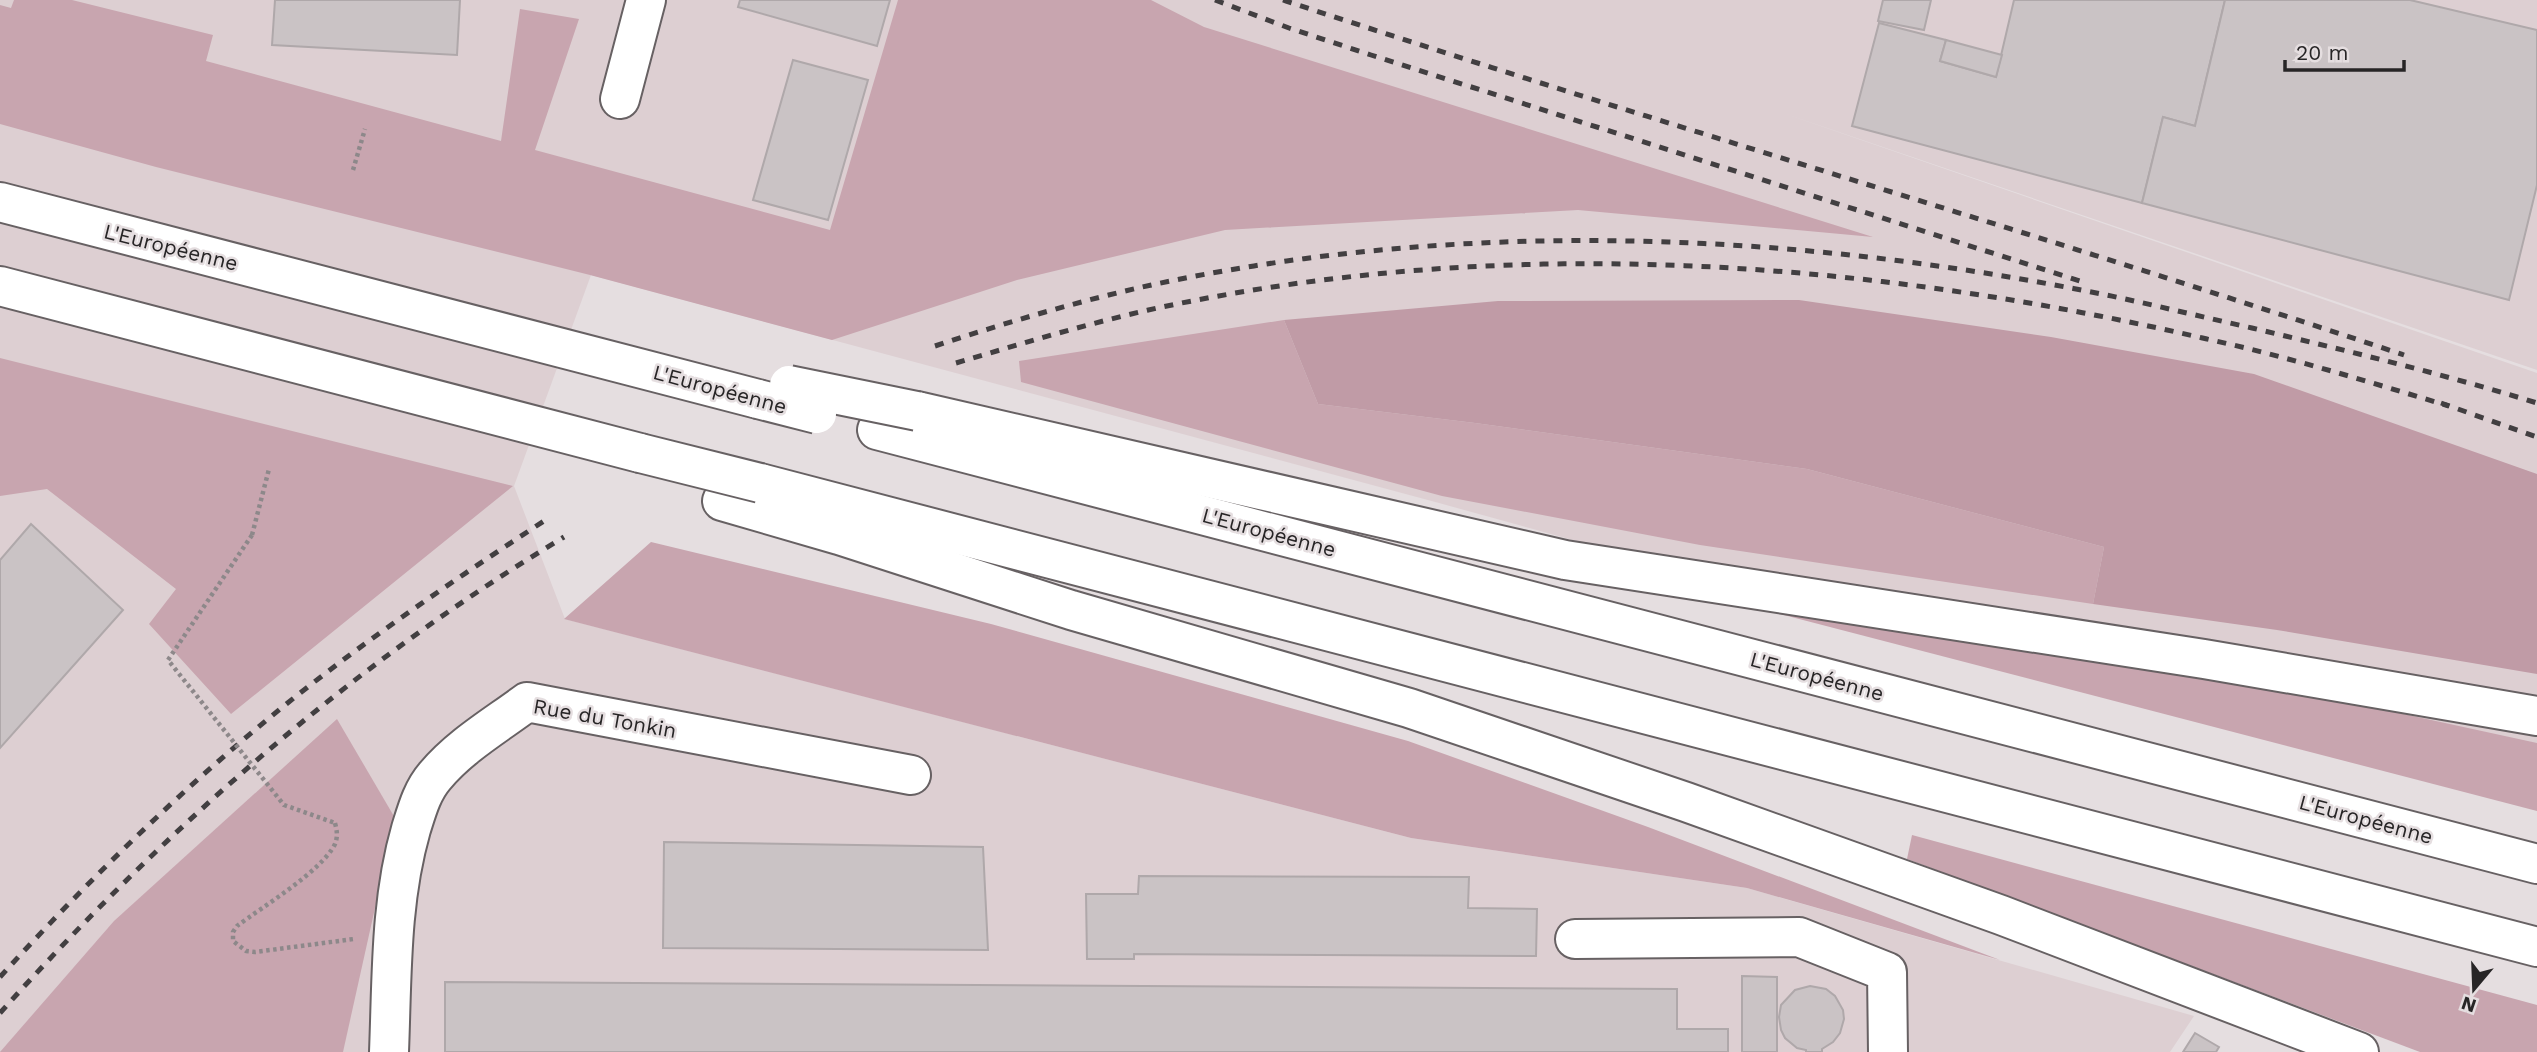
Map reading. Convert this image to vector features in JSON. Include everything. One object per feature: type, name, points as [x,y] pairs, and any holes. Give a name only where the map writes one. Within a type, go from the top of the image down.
[{"type":"main road","points":[[620,100],[646,0]]},
{"type":"main road","name":"L'Européenne","points":[[0,200],[347,292],[773,392],[877,430],[2537,864]]},
{"type":"main road","points":[[0,287],[326,371],[626,459],[760,483],[2537,947]]},
{"type":"main road","points":[[773,392],[917,411],[1565,560],[2191,657],[2537,716]]},
{"type":"main road","points":[[626,459],[722,501],[864,543],[1071,610],[1409,708],[1686,802],[1969,904],[2360,1052]]},
{"type":"main road","name":"Rue du Tonkin","points":[[390,1052],[394,915],[401,866],[422,795],[433,777],[447,763],[527,702],[911,775]]},
{"type":"main road","points":[[1575,939],[1799,937],[1887,972],[1888,1052]]},
{"type":"path","points":[[353,170],[365,129]]},
{"type":"path","points":[[269,469],[252,534],[168,660],[284,805],[335,823],[338,835],[321,863],[237,926],[233,932],[233,941],[246,951],[255,952],[339,939],[357,939],[393,946]]},
{"type":"shaded area","points":[[0,0],[2537,0],[2537,370],[1780,112],[2537,373],[2537,807],[1439,503],[591,275],[514,486],[565,619],[1411,838],[1747,888],[2194,1016],[2170,1052],[0,1052]]},
{"type":"shaded area","points":[[14,0],[72,0],[213,35],[206,61],[501,141],[520,9],[579,19],[535,150],[830,230],[898,0],[1151,0],[1204,27],[1873,237],[1578,210],[1225,230],[1017,280],[832,340],[590,275],[156,167],[0,124],[0,5],[11,8]]},
{"type":"shaded area","points":[[1799,300],[2051,337],[2254,374],[2537,474],[2537,674],[2277,630],[2093,604],[2104,547],[1807,469],[1318,404],[1284,320],[1498,301]]},
{"type":"shaded area","points":[[1284,320],[1318,404],[1807,469],[2104,547],[2093,604],[1700,545],[1442,496],[1021,382],[1019,361]]},
{"type":"shaded area","points":[[0,358],[513,486],[231,714],[149,624],[176,589],[47,489],[0,496]]},
{"type":"shaded area","points":[[651,542],[991,624],[1408,741],[1648,827],[2000,960],[1747,888],[1411,838],[564,619]]},
{"type":"shaded area","points":[[1738,603],[2353,703],[2537,743],[2537,811]]},
{"type":"shaded area","points":[[337,719],[395,818],[343,1052],[0,1052],[114,921]]},
{"type":"shaded area","points":[[1912,835],[2537,1005],[2537,1052],[2420,1052],[1907,859]]},
{"type":"building","points":[[275,0],[460,0],[457,55],[272,45]]},
{"type":"building","points":[[740,0],[890,0],[877,46],[738,7]]},
{"type":"building","points":[[1883,0],[1931,0],[1924,30],[1878,21]]},
{"type":"building","points":[[2014,0],[2225,0],[2195,126],[2163,117],[2142,203],[1852,126],[1879,23],[1946,40],[1940,61],[1996,77]]},
{"type":"building","points":[[2225,0],[2410,0],[2537,30],[2537,185],[2509,300],[2142,203],[2163,117],[2195,126]]},
{"type":"building","points":[[1946,40],[2002,55],[1996,77],[1940,61]]},
{"type":"building","points":[[793,60],[868,80],[828,220],[753,200]]},
{"type":"building","points":[[31,524],[123,610],[0,748],[0,560]]},
{"type":"building","points":[[664,842],[983,847],[988,950],[663,948]]},
{"type":"building","points":[[1139,876],[1469,877],[1468,908],[1537,909],[1536,956],[1134,954],[1134,959],[1087,959],[1086,894],[1138,894]]},
{"type":"building","points":[[1742,976],[1777,977],[1777,1052],[1742,1052]]},
{"type":"building","points":[[445,982],[1677,989],[1677,1029],[1728,1029],[1728,1052],[445,1052]]},
{"type":"building","points":[[1810,986],[1826,989],[1835,996],[1843,1010],[1844,1019],[1840,1033],[1822,1052],[1806,1052],[1797,1048],[1785,1038],[1781,1030],[1781,1005],[1795,990]]},
{"type":"building","points":[[2195,1033],[2219,1047],[2216,1052],[2183,1052]]},
{"type":"railway","points":[[1215,0],[1371,55],[2080,281]]},
{"type":"railway","points":[[1283,0],[2404,355]]},
{"type":"railway","points":[[935,346],[1101,297],[1270,263],[1385,250],[1500,242],[1616,241],[1732,245],[1847,255],[2076,289],[2324,345],[2537,403]]},
{"type":"railway","points":[[956,363],[1132,314],[1192,301],[1318,281],[1446,268],[1573,264],[1701,266],[1829,276],[1956,291],[2082,313],[2268,354],[2449,406]]},
{"type":"railway","points":[[2441,403],[2537,437]]},
{"type":"railway","points":[[0,977],[142,831],[256,729],[389,627],[550,517]]},
{"type":"railway","points":[[0,1013],[128,879],[264,754],[409,639],[564,537]]}]
